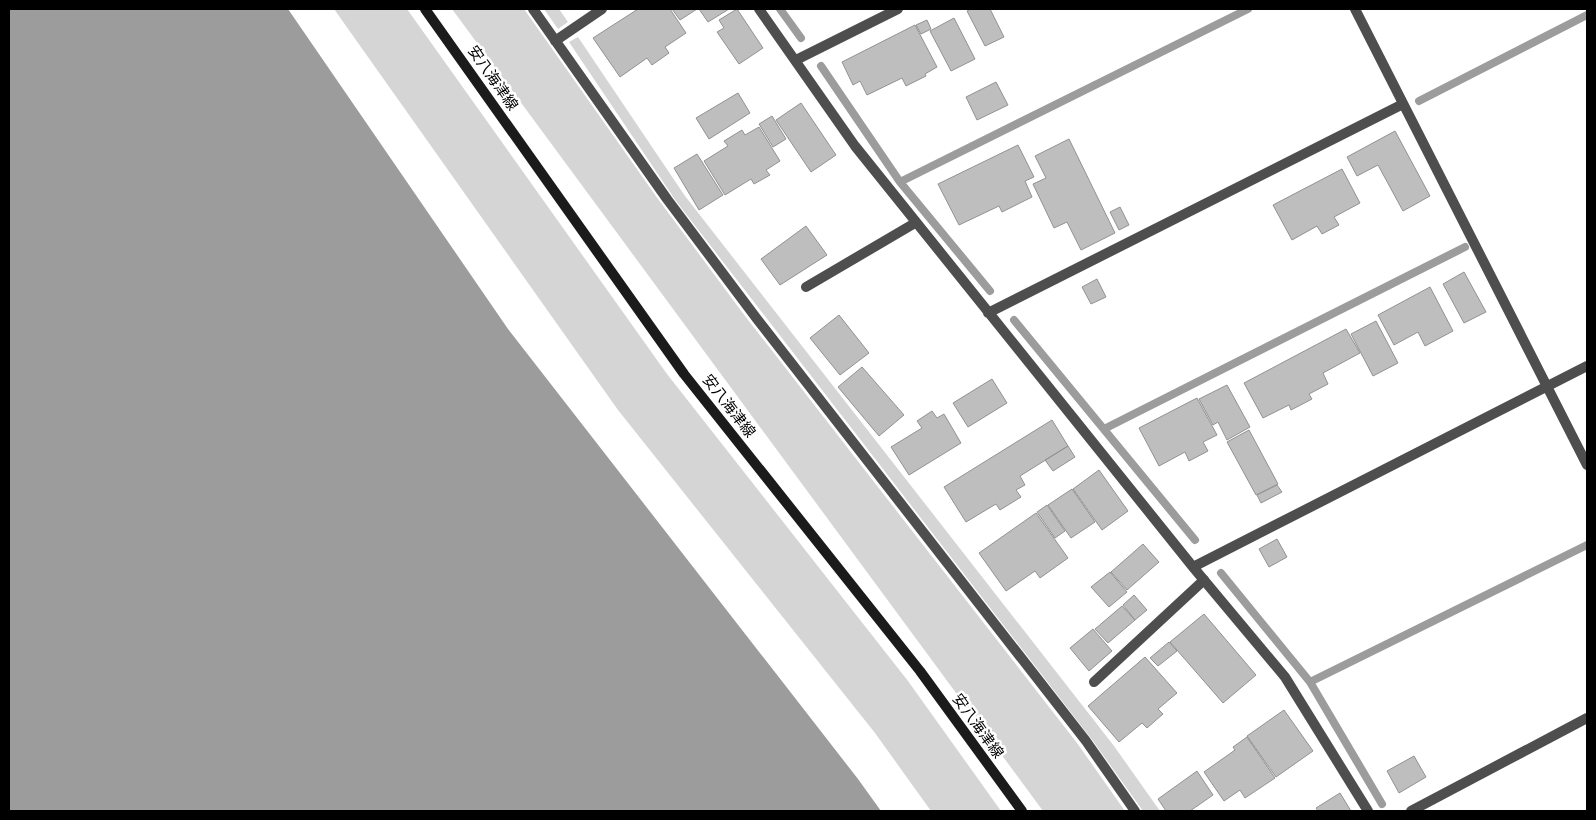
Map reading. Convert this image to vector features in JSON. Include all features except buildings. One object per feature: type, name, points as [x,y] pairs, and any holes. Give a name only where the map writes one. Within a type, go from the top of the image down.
[{"type":"main road","name":"安八海津線","points":[[426,9],[684,374],[920,671],[1022,811]]},
{"type":"street","points":[[533,9],[667,199],[757,320],[1074,726],[1135,811]]},
{"type":"street","points":[[555,40],[602,9]]},
{"type":"street","points":[[759,9],[855,146],[915,223],[1193,567],[1285,677],[1368,811]]},
{"type":"street","points":[[796,60],[898,9]]},
{"type":"street","points":[[1355,9],[1587,465]]},
{"type":"street","points":[[988,313],[1403,104]]},
{"type":"street","points":[[806,287],[915,223]]},
{"type":"street","points":[[1193,567],[1587,366]]},
{"type":"street","points":[[1094,682],[1204,580]]},
{"type":"street","points":[[1411,811],[1587,718]]},
{"type":"shaded area","points":[[9,9],[288,9],[508,329],[881,811],[9,811]]},
{"type":"shaded area","points":[[334,9],[407,9],[667,374],[908,681],[1001,811],[931,811],[875,733],[618,410]]},
{"type":"shaded area","points":[[452,9],[524,9],[658,199],[745,316],[1077,743],[1125,811],[1043,811]]},
{"type":"shaded area","points":[[544,9],[559,9],[568,22],[558,29]]},
{"type":"shaded area","points":[[578,37],[685,196],[1114,746],[1160,811],[1143,811],[1093,741],[676,201],[569,42]]},
{"type":"waterway","points":[[780,9],[801,38]]},
{"type":"waterway","points":[[900,182],[1248,9]]},
{"type":"waterway","points":[[1419,101],[1587,15]]},
{"type":"waterway","points":[[821,66],[900,182],[990,291]]},
{"type":"waterway","points":[[1104,429],[1465,247]]},
{"type":"waterway","points":[[1014,320],[1195,540]]},
{"type":"waterway","points":[[1310,682],[1587,545]]},
{"type":"waterway","points":[[1221,573],[1310,682],[1382,804]]}]
